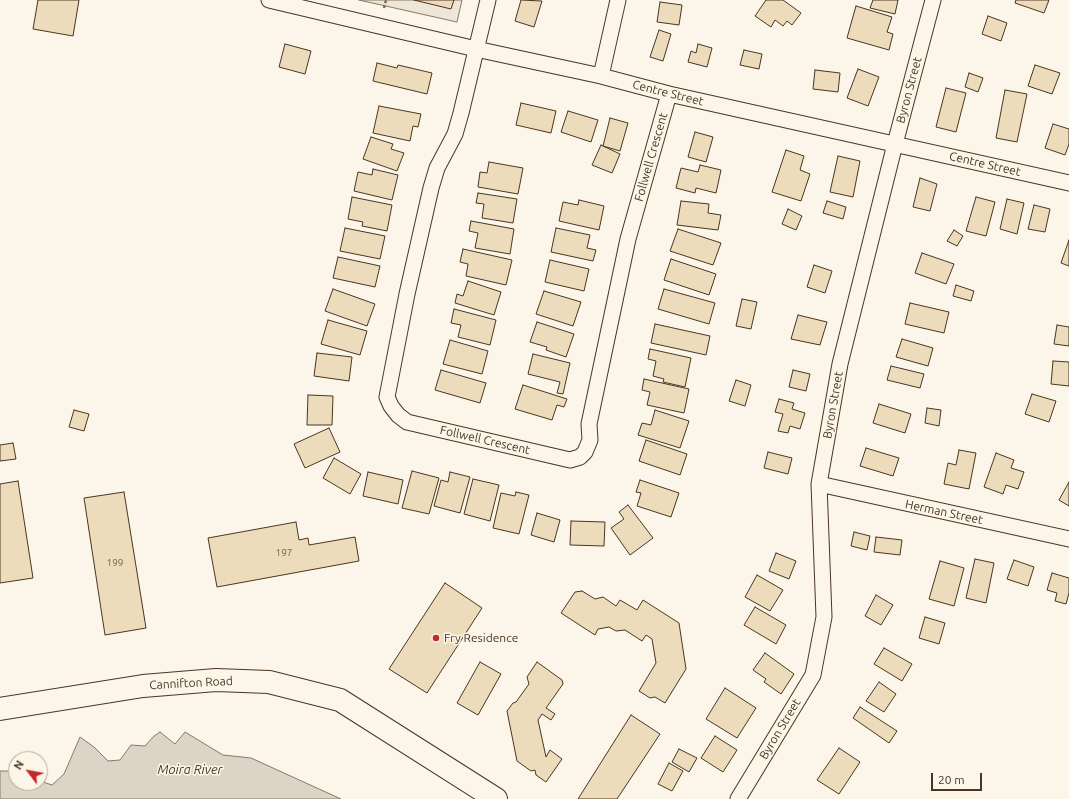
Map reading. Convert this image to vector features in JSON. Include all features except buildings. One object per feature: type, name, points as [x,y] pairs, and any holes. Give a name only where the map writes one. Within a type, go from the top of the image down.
[{"type":"main road","name":"Cannifton Road","points":[[0,709],[143,686],[216,680],[269,682],[340,700],[496,799]]},
{"type":"street","name":"Centre Street","points":[[269,0],[476,49],[601,76],[669,94],[1069,183]]},
{"type":"street","points":[[476,49],[488,0]]},
{"type":"street","points":[[601,76],[618,0]]},
{"type":"street","name":"Byron Street","points":[[738,799],[813,675],[824,617],[819,484],[840,364],[933,0]]},
{"type":"street","name":"Follwell Crescent","points":[[476,49],[455,134],[437,168],[431,188],[407,294],[387,397],[391,406],[398,415],[407,422],[570,460],[580,457],[585,452],[590,440],[589,424],[628,239],[669,94]]},
{"type":"street","name":"Herman Street","points":[[819,484],[1069,540]]},
{"type":"path","points":[[384,8],[386,0]]},
{"type":"shaded area","points":[[359,0],[462,0],[457,22]]},
{"type":"water","name":"Moira River","points":[[160,732],[175,744],[185,732],[223,755],[251,758],[341,799],[0,799],[0,771],[8,771],[8,791],[48,791],[48,784],[52,785],[64,774],[80,737],[94,747],[108,761],[120,760],[131,745],[145,746]]},
{"type":"place","name":"Fry Residence","points":[[436,638]]}]
